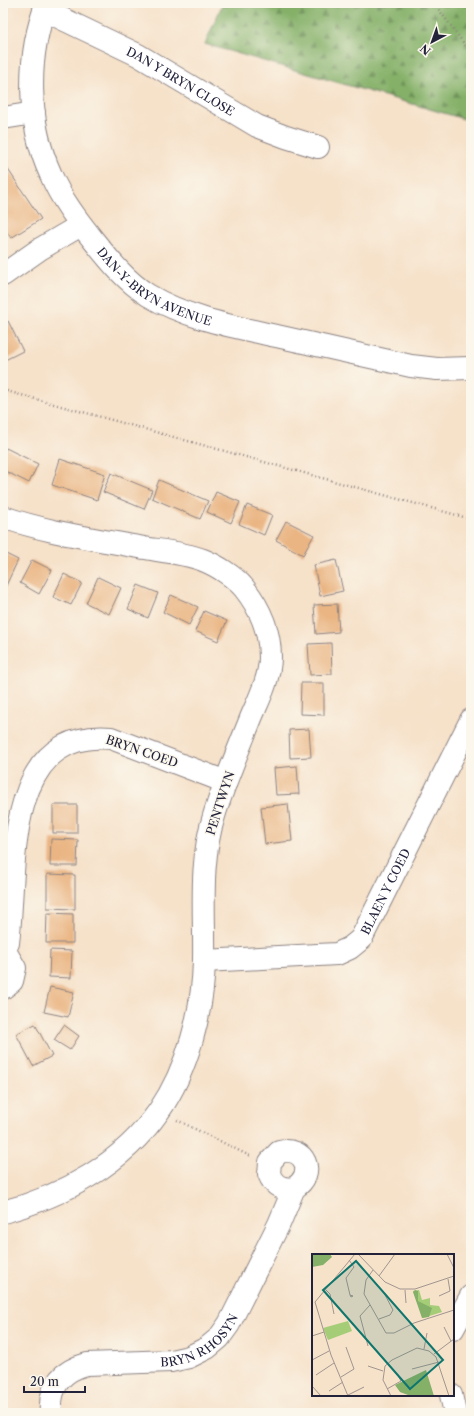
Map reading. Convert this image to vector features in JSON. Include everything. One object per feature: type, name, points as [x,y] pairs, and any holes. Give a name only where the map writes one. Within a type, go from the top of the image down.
[{"type":"street","name":"DAN-Y-BRYN AVENUE","points":[[46,6],[36,46],[32,74],[34,113],[41,152],[51,176],[81,225],[113,265],[128,280],[148,295],[184,311],[234,327],[412,366],[438,369],[471,368]]},
{"type":"street","name":"DAN Y BRYN CLOSE","points":[[46,6],[138,55],[256,126],[318,147]]},
{"type":"street","points":[[3,118],[34,113]]},
{"type":"street","points":[[3,275],[40,249],[81,225]]},
{"type":"street","name":"PENTWYN","points":[[3,517],[44,529],[203,560],[222,571],[242,586],[264,620],[268,636],[270,658],[263,691],[213,817],[204,868],[204,961],[198,1018],[178,1073],[159,1111],[143,1131],[119,1154],[92,1175],[60,1193],[3,1212]]},
{"type":"street","name":"BLAEN Y COED","points":[[204,961],[337,954],[350,948],[361,939],[471,720]]},
{"type":"street","name":"BRYN COED","points":[[3,953],[8,942],[13,868],[23,804],[30,784],[38,769],[50,756],[63,746],[77,740],[94,737],[111,738],[226,782]]},
{"type":"street","points":[[3,953],[8,956],[15,968],[12,981],[3,988]]},
{"type":"street","name":"BRYN RHOSYN","points":[[51,1413],[50,1402],[53,1388],[63,1376],[76,1367],[87,1364],[171,1360],[189,1357],[207,1348],[219,1338],[229,1324],[279,1224],[294,1188],[300,1184],[306,1173],[306,1166],[300,1155],[293,1151],[280,1152],[274,1156],[269,1165]]},
{"type":"street","points":[[269,1165],[269,1174],[277,1185],[282,1188],[294,1188]]},
{"type":"street","points":[[454,1327],[471,1296]]},
{"type":"street","points":[[451,1396],[455,1413]]},
{"type":"path","points":[[434,3],[471,53]]},
{"type":"path","points":[[3,390],[471,520]]},
{"type":"path","points":[[159,1111],[269,1165]]},
{"type":"green space","points":[[223,3],[471,3],[471,121],[205,44]]},
{"type":"building","points":[[3,162],[41,219],[11,238],[3,226]]},
{"type":"building","points":[[8,321],[23,351],[3,361],[3,323]]},
{"type":"building","points":[[6,448],[38,464],[29,483],[3,470],[3,455]]},
{"type":"building","points":[[60,459],[105,474],[97,500],[52,485]]},
{"type":"building","points":[[111,473],[152,490],[144,509],[103,492]]},
{"type":"building","points":[[159,480],[208,501],[200,519],[152,498]]},
{"type":"building","points":[[216,492],[240,502],[231,523],[207,512]]},
{"type":"building","points":[[247,505],[272,515],[264,535],[239,524]]},
{"type":"building","points":[[286,521],[314,535],[303,555],[276,540]]},
{"type":"building","points":[[4,553],[18,560],[3,592],[3,554]]},
{"type":"building","points":[[32,560],[52,570],[39,594],[20,583]]},
{"type":"building","points":[[336,560],[343,591],[320,596],[314,565]]},
{"type":"building","points":[[64,574],[82,583],[71,605],[53,597]]},
{"type":"building","points":[[98,577],[121,588],[109,614],[86,603]]},
{"type":"building","points":[[138,585],[158,593],[148,618],[128,609]]},
{"type":"building","points":[[171,595],[198,607],[189,625],[163,612]]},
{"type":"building","points":[[337,604],[339,632],[316,634],[314,605]]},
{"type":"building","points":[[204,611],[227,621],[218,641],[195,631]]},
{"type":"building","points":[[331,643],[332,674],[310,675],[308,644]]},
{"type":"building","points":[[301,683],[324,683],[324,715],[300,714]]},
{"type":"building","points":[[309,729],[311,757],[290,758],[289,730]]},
{"type":"building","points":[[297,766],[299,794],[276,795],[274,768]]},
{"type":"building","points":[[288,804],[292,841],[265,844],[261,807]]},
{"type":"building","points":[[53,805],[77,805],[77,833],[53,833]]},
{"type":"building","points":[[51,839],[78,840],[77,866],[50,866]]},
{"type":"building","points":[[47,874],[75,875],[75,909],[47,908]]},
{"type":"building","points":[[47,913],[73,914],[73,943],[46,943]]},
{"type":"building","points":[[50,950],[72,951],[71,978],[49,977]]},
{"type":"building","points":[[50,987],[74,992],[68,1017],[44,1012]]},
{"type":"building","points":[[35,1024],[52,1056],[33,1066],[16,1034]]},
{"type":"building","points":[[64,1025],[79,1036],[70,1050],[54,1040]]}]
